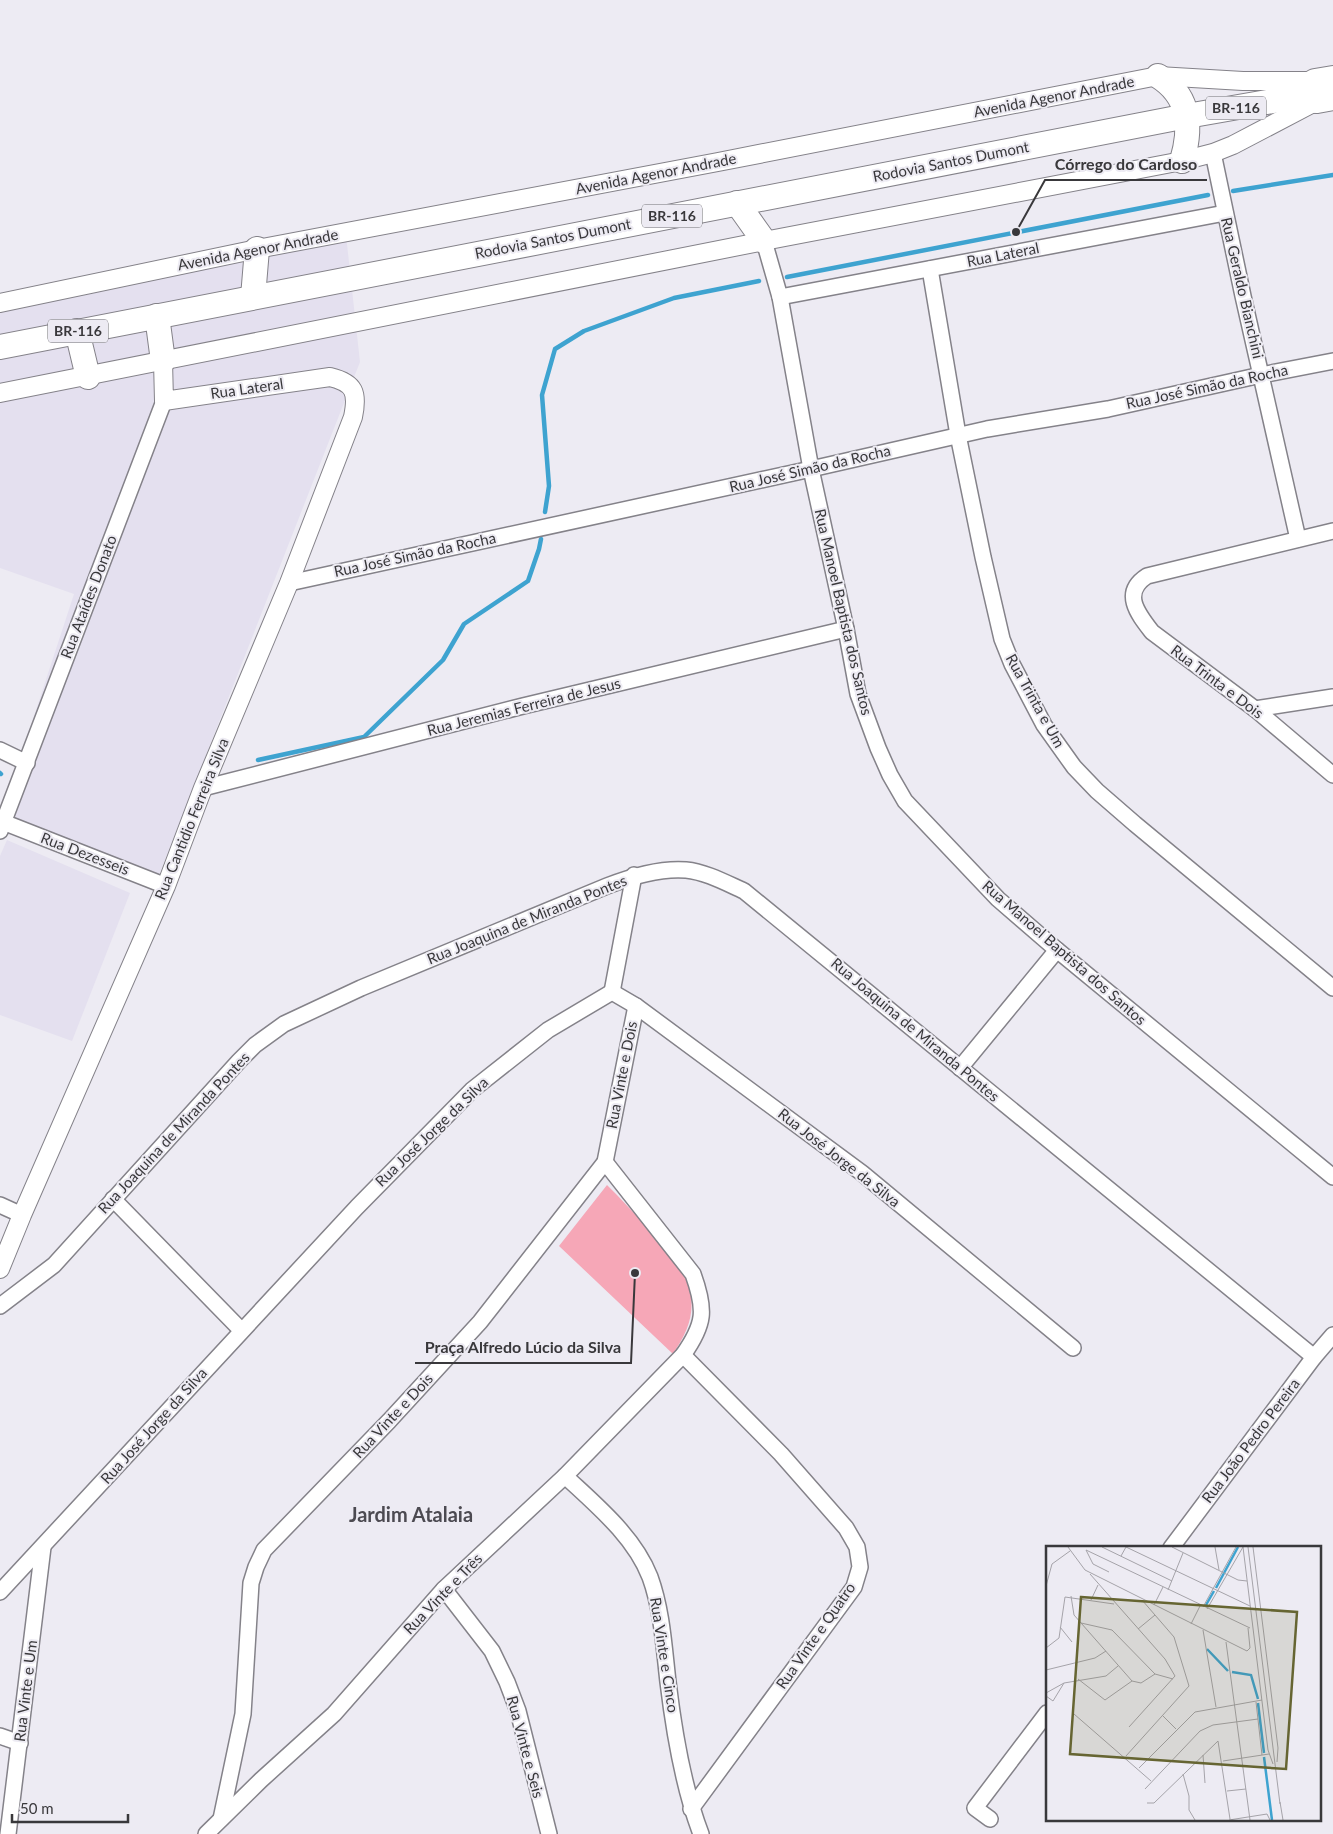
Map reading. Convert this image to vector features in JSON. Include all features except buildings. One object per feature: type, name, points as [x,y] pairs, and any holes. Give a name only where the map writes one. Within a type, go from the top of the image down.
[{"type":"highway","points":[[1158,76],[1170,84],[1177,92],[1187,116],[1187,141],[1182,161]]},
{"type":"highway","name":"Rodovia Santos Dumont","points":[[0,347],[1325,90]]},
{"type":"highway","points":[[737,203],[764,241]]},
{"type":"highway","points":[[253,297],[257,249]]},
{"type":"highway","points":[[156,316],[163,361]]},
{"type":"highway","points":[[78,331],[88,377]]},
{"type":"street","name":"Avenida Agenor Andrade","points":[[0,303],[257,249],[708,164],[1158,76],[1243,81],[1325,90]]},
{"type":"street","points":[[0,393],[764,241],[1182,161],[1234,145],[1325,90]]},
{"type":"street","name":"Rua Geraldo Bianchini","points":[[1213,153],[1298,539]]},
{"type":"street","name":"Rua Lateral","points":[[780,297],[1225,213]]},
{"type":"street","name":"Rua Manoel Baptista dos Santos","points":[[764,241],[780,297],[811,469],[846,628],[858,694],[867,721],[890,775],[905,801],[998,899],[1056,950],[1333,1177]]},
{"type":"street","name":"Rua Trinta e Um","points":[[930,269],[958,435],[983,557],[1002,640],[1022,685],[1059,748],[1097,791],[1134,824],[1333,988]]},
{"type":"street","name":"Rua Ataídes Donato","points":[[2,826],[7,792],[27,763],[164,401],[163,361]]},
{"type":"street","name":"Rua José Simão da Rocha","points":[[289,583],[958,435],[1108,409],[1333,361]]},
{"type":"street","name":"Rua Lateral","points":[[164,401],[330,377]]},
{"type":"street","name":"Rua Cantidio Ferreira Silva","points":[[0,1269],[166,886],[203,788],[289,583],[355,410],[356,402],[352,388],[343,380],[330,377]]},
{"type":"street","points":[[1298,539],[1333,532]]},
{"type":"street","name":"Rua Trinta e Dois","points":[[1298,539],[1147,576],[1138,582],[1134,594],[1134,606],[1146,624],[1168,645],[1255,709],[1333,775]]},
{"type":"street","name":"Rua Jeremias Ferreira de Jesus","points":[[203,788],[523,706],[846,628]]},
{"type":"street","points":[[1255,709],[1333,698]]},
{"type":"street","points":[[0,750],[27,763]]},
{"type":"street","name":"Rua Dezesseis","points":[[2,826],[166,886]]},
{"type":"street","name":"Rua Joaquina de Miranda Pontes","points":[[0,1306],[54,1265],[239,1060],[254,1045],[284,1024],[361,988],[634,875],[685,870],[721,880],[744,891],[1314,1357]]},
{"type":"street","points":[[612,992],[634,875]]},
{"type":"street","points":[[960,1068],[1056,950]]},
{"type":"street","name":"Rua José Jorge da Silva","points":[[0,1592],[241,1330],[357,1207],[472,1090],[548,1030],[612,992],[636,1006],[862,1173],[1073,1348]]},
{"type":"street","name":"Rua Vinte e Dois","points":[[221,1819],[243,1714],[251,1582],[264,1550],[389,1421],[480,1322],[605,1162],[636,1006]]},
{"type":"street","name":"Rua Vinte e Três","points":[[206,1834],[334,1714],[444,1590],[565,1476],[683,1356],[697,1334],[702,1313],[700,1294],[693,1274],[605,1162]]},
{"type":"street","points":[[113,1199],[241,1330]]},
{"type":"street","points":[[0,1205],[22,1215]]},
{"type":"street","name":"Rua João Pedro Pereira","points":[[1172,1546],[1333,1334]]},
{"type":"street","name":"Rua Vinte e Quatro","points":[[683,1356],[781,1454],[846,1528],[857,1547],[860,1567],[854,1587],[692,1809]]},
{"type":"street","name":"Rua Vinte e Cinco","points":[[565,1476],[608,1516],[631,1543],[649,1576],[659,1608],[671,1708],[692,1809],[701,1834]]},
{"type":"street","name":"Rua Vinte e Um","points":[[8,1834],[43,1547]]},
{"type":"street","name":"Rua Vinte e Seis","points":[[444,1590],[492,1650],[507,1682],[518,1711],[549,1834]]},
{"type":"street","points":[[990,1819],[975,1808],[1046,1714]]},
{"type":"street","points":[[0,1736],[20,1743]]},
{"type":"shaded area","points":[[345,226],[360,362],[159,875],[2,814],[74,594],[0,568],[0,294]]},
{"type":"shaded area","points":[[7,840],[130,893],[72,1041],[0,1015],[0,856]]},
{"type":"shaded area","points":[[607,1185],[654,1236],[688,1282],[692,1305],[691,1313],[683,1337],[673,1354],[559,1246]]},
{"type":"waterway","points":[[1233,191],[1333,175]]},
{"type":"waterway","points":[[787,277],[1208,195]]},
{"type":"waterway","points":[[545,512],[549,486],[542,395],[555,349],[584,331],[674,298],[759,281]]},
{"type":"waterway","points":[[258,760],[364,737],[443,660],[464,624],[528,581],[541,539]]},
{"type":"place","name":"Córrego do Cardoso","points":[[1016,232]]},
{"type":"place","name":"Praça Alfredo Lúcio da Silva","points":[[635,1273]]},
{"type":"district","name":"Jardim Atalaia","points":[[411,1515]]}]
